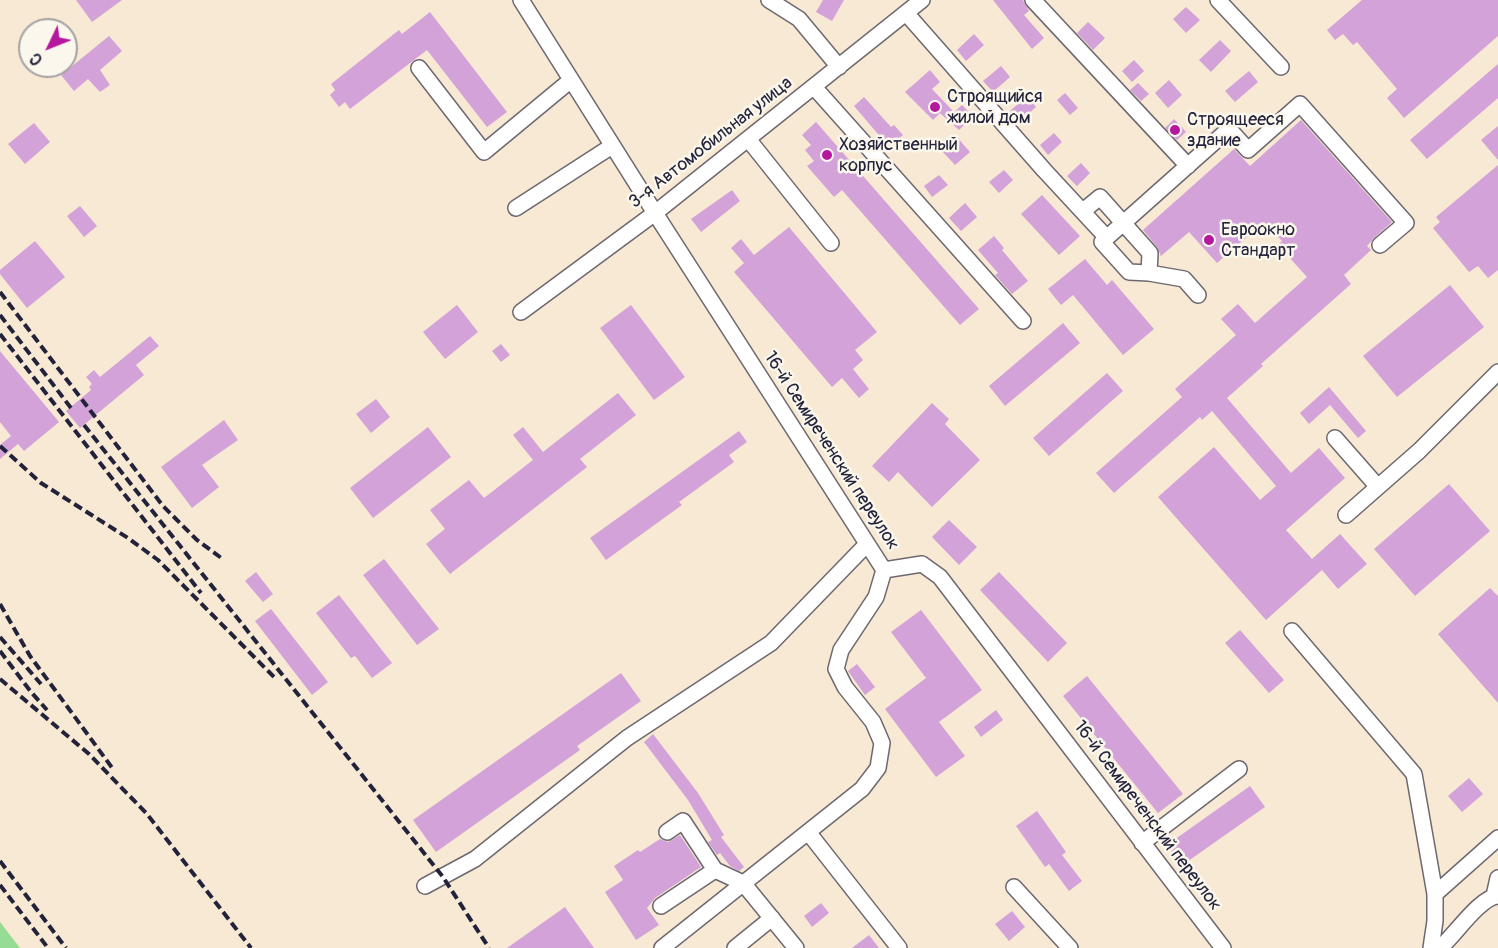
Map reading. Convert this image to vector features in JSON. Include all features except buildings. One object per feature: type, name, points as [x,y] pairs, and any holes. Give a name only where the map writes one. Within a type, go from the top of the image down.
[{"type":"street","name":"16-й Семиреченский переулок","points":[[521,0],[884,570],[922,564],[940,577],[1223,948]]},
{"type":"street","points":[[769,0],[798,19],[839,67]]},
{"type":"street","name":"3-я Автомобильная улица","points":[[521,312],[655,213],[922,0]]},
{"type":"street","points":[[1033,0],[1188,166]]},
{"type":"street","points":[[1218,0],[1281,67]]},
{"type":"street","points":[[906,13],[1107,238]]},
{"type":"street","points":[[419,68],[484,152],[571,80]]},
{"type":"street","points":[[814,87],[1023,321]]},
{"type":"street","points":[[1198,295],[1184,279],[1129,272],[1102,242],[1229,129],[1248,150],[1300,104],[1406,223],[1380,245]]},
{"type":"street","points":[[748,139],[831,243]]},
{"type":"street","points":[[516,208],[612,146]]},
{"type":"street","points":[[1083,211],[1100,197],[1150,254],[1149,273]]},
{"type":"street","points":[[1346,515],[1419,451],[1498,372]]},
{"type":"street","points":[[1335,438],[1378,487]]},
{"type":"street","points":[[424,886],[475,859],[627,738],[771,643],[867,544]]},
{"type":"street","points":[[662,948],[862,789],[878,768],[882,743],[873,722],[845,687],[836,669],[841,650],[876,597],[884,570]]},
{"type":"street","points":[[1292,631],[1414,774],[1435,894],[1435,921],[1431,948]]},
{"type":"street","points":[[1142,843],[1239,769]]},
{"type":"street","points":[[667,832],[683,821],[715,870],[744,883],[796,948]]},
{"type":"street","points":[[808,832],[899,948]]},
{"type":"street","points":[[1435,894],[1498,838]]},
{"type":"street","points":[[661,906],[715,870]]},
{"type":"street","points":[[1440,948],[1453,937],[1473,910],[1496,896],[1498,878]]},
{"type":"street","points":[[1014,887],[1070,948]]},
{"type":"street","points":[[735,948],[772,918]]},
{"type":"green space","points":[[0,922],[20,948],[0,948]]},
{"type":"railway","points":[[0,292],[163,506],[197,540],[224,560]]},
{"type":"railway","points":[[0,315],[71,408]]},
{"type":"railway","points":[[0,334],[201,593]]},
{"type":"railway","points":[[84,425],[443,877],[489,948]]},
{"type":"railway","points":[[0,446],[41,483],[128,538],[158,560],[274,677]]},
{"type":"railway","points":[[0,604],[30,656],[113,769]]},
{"type":"railway","points":[[0,637],[41,684]]},
{"type":"railway","points":[[0,651],[47,710]]},
{"type":"railway","points":[[0,679],[89,754],[147,814],[251,948]]},
{"type":"railway","points":[[0,861],[66,948]]},
{"type":"railway","points":[[0,885],[48,948]]},
{"type":"place","name":"Строящийся жилой дом","points":[[935,107]]},
{"type":"place","name":"Строящееся здание","points":[[1175,130]]},
{"type":"place","name":"Хозяйственный корпус","points":[[827,155]]},
{"type":"place","name":"Евроокно Стандарт","points":[[1209,240]]}]
